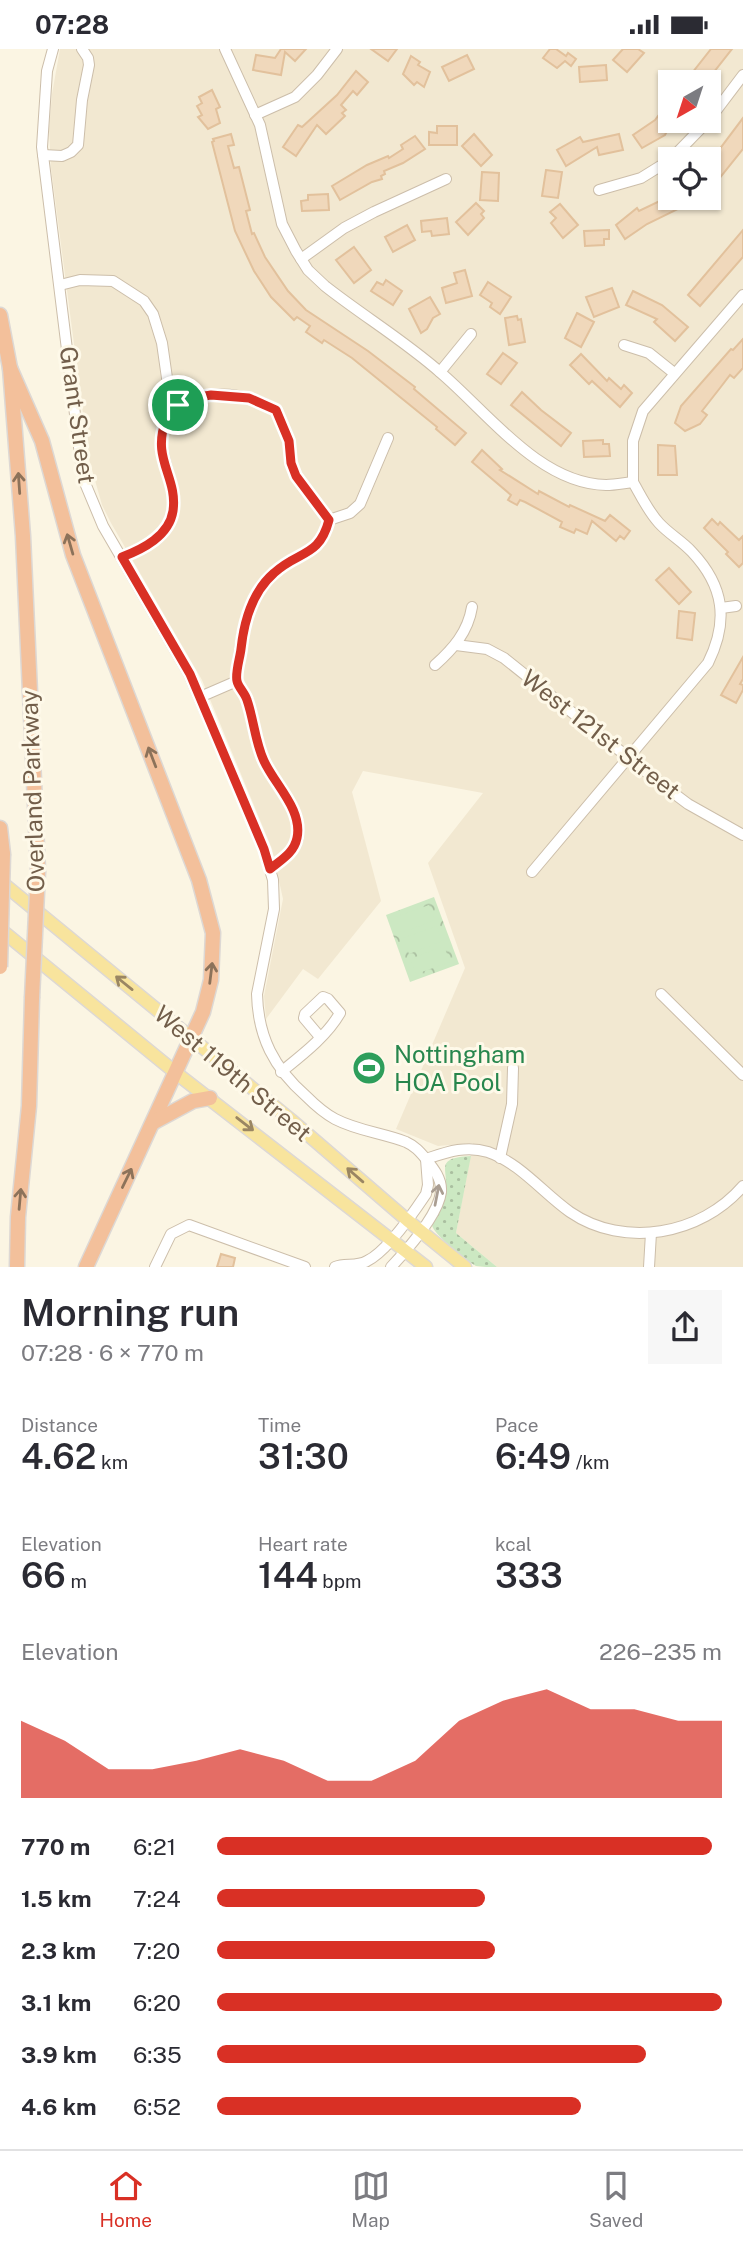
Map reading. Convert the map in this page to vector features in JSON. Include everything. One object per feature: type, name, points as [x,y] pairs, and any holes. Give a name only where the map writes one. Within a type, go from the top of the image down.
[{"type":"highway","name":"Overland Parkway","points":[[0,315],[10,369],[23,536],[37,871],[29,1106],[18,1217],[17,1267]]},
{"type":"highway","points":[[10,369],[42,440],[73,555],[199,880],[213,933],[211,980],[203,1012],[86,1267]]},
{"type":"highway","name":"Overland Parkway","points":[[0,828],[3,855],[0,967]]},
{"type":"highway","points":[[154,1122],[192,1101],[210,1098]]},
{"type":"main road","name":"West 119th Street","points":[[0,881],[465,1267]]},
{"type":"main road","name":"West 119th Street","points":[[0,929],[176,1073],[426,1267]]},
{"type":"street","name":"Grant Street","points":[[53,49],[44,96],[43,155],[85,483],[103,526],[190,674],[264,849],[274,890],[274,909],[257,994],[259,1023],[266,1045],[281,1072],[330,1116],[349,1125],[410,1143],[426,1159]]},
{"type":"street","points":[[43,155],[62,156],[78,145],[89,65],[82,49]]},
{"type":"street","points":[[225,49],[260,125],[282,224],[301,259],[325,286],[440,372],[516,444],[553,470],[594,484],[633,482]]},
{"type":"street","points":[[255,115],[295,97],[337,49]]},
{"type":"street","points":[[721,103],[743,75]]},
{"type":"street","points":[[683,147],[696,133]]},
{"type":"street","points":[[599,190],[641,178],[658,168]]},
{"type":"street","points":[[301,259],[344,228],[446,179]]},
{"type":"street","points":[[60,285],[80,280],[113,281],[144,301],[153,314],[162,343],[167,378],[178,405]]},
{"type":"street","points":[[532,872],[698,676],[708,663],[718,638],[722,621],[719,594],[702,564],[659,523],[647,507],[633,482],[632,455],[636,426],[649,403],[743,295]]},
{"type":"street","points":[[440,372],[471,334]]},
{"type":"street","points":[[624,345],[649,353],[674,373]]},
{"type":"street","points":[[122,557],[146,548],[169,524],[173,511],[173,495],[160,440],[169,415],[178,405],[198,396],[249,398],[276,410],[289,441],[291,463],[296,476],[329,520]]},
{"type":"street","points":[[329,520],[350,513],[360,504],[388,438]]},
{"type":"street","points":[[270,869],[293,851],[298,836],[297,822],[292,808],[264,761],[247,699],[237,681],[246,622],[257,594],[280,568],[316,547],[325,537],[329,520]]},
{"type":"street","points":[[721,608],[736,606]]},
{"type":"street","points":[[435,665],[456,646],[468,624],[472,607]]},
{"type":"street","name":"West 121st Street","points":[[456,646],[487,649],[504,659],[688,804],[743,835]]},
{"type":"street","points":[[200,697],[237,681]]},
{"type":"street","points":[[661,994],[743,1075]]},
{"type":"street","points":[[281,1072],[320,1037]]},
{"type":"street","points":[[500,1158],[512,1104],[513,1068]]},
{"type":"street","points":[[426,1159],[450,1151],[481,1150],[500,1158],[572,1213],[590,1223],[628,1233],[676,1230],[703,1219],[720,1209],[743,1186]]},
{"type":"street","points":[[335,1267],[368,1261],[383,1250],[426,1194],[426,1159]]},
{"type":"street","points":[[391,1267],[421,1231],[441,1193],[439,1178],[426,1159]]},
{"type":"street","points":[[155,1267],[171,1234],[189,1226],[305,1267]]},
{"type":"street","points":[[649,1267],[651,1233]]},
{"type":"shaded area","points":[[60,49],[743,49],[743,1267],[497,1267],[456,1233],[473,1143],[438,1146],[396,1129],[465,968],[428,863],[483,793],[363,771],[352,792],[381,901],[318,979],[303,969],[266,1019],[264,996],[283,899],[272,849],[202,680],[102,505],[89,459],[51,168],[49,129]]},
{"type":"green space","points":[[434,897],[459,964],[410,982],[386,915]]},
{"type":"green space","points":[[429,905],[435,920],[401,933],[395,917]]},
{"type":"green space","points":[[437,926],[442,941],[409,954],[403,938]]},
{"type":"green space","points":[[444,946],[450,962],[416,974],[410,959]]},
{"type":"green space","points":[[471,1156],[456,1233],[497,1267],[476,1266],[444,1241],[432,1225],[433,1217],[445,1195],[447,1163],[451,1159]]},
{"type":"building","points":[[281,49],[306,49],[295,61],[285,52],[281,75],[253,70],[256,55],[275,58]]},
{"type":"building","points":[[371,49],[397,49],[388,61]]},
{"type":"building","points":[[550,49],[556,49],[566,56],[568,53],[576,59],[571,66],[565,61],[557,68],[543,58]]},
{"type":"building","points":[[623,49],[638,49],[644,53],[627,72],[613,60]]},
{"type":"building","points":[[711,49],[732,49],[715,70],[694,70]]},
{"type":"building","points":[[467,55],[474,69],[449,81],[442,67]]},
{"type":"building","points":[[411,56],[420,62],[418,65],[430,72],[424,87],[417,82],[414,85],[403,74]]},
{"type":"building","points":[[606,65],[607,80],[580,82],[579,67]]},
{"type":"building","points":[[356,71],[368,82],[357,95],[353,91],[341,105],[346,110],[342,113],[345,116],[326,134],[317,125],[296,156],[283,147],[298,125],[302,127],[337,95]]},
{"type":"building","points":[[212,90],[220,107],[216,109],[220,123],[208,129],[198,117],[202,115],[197,106],[202,103],[199,97]]},
{"type":"building","points":[[658,116],[658,133],[666,133],[642,148],[633,135]]},
{"type":"building","points":[[743,118],[743,149],[721,176],[721,147]]},
{"type":"building","points":[[437,126],[457,126],[457,145],[429,145],[429,132],[437,133]]},
{"type":"building","points":[[231,134],[234,145],[228,146],[234,168],[239,167],[250,210],[246,211],[252,234],[254,233],[265,257],[288,291],[306,310],[368,351],[415,387],[414,389],[466,433],[455,445],[436,429],[437,427],[352,358],[306,332],[310,326],[297,317],[294,320],[271,297],[254,271],[235,231],[212,142],[213,139]]},
{"type":"building","points":[[474,134],[492,155],[481,166],[462,146]]},
{"type":"building","points":[[619,134],[623,150],[599,155],[597,147],[566,166],[557,150],[580,137],[583,142]]},
{"type":"building","points":[[415,136],[425,149],[384,171],[382,179],[340,200],[332,186],[367,165],[388,156],[389,158],[403,149],[401,145]]},
{"type":"building","points":[[546,170],[562,172],[558,198],[542,196]]},
{"type":"building","points":[[482,172],[499,173],[498,201],[480,200]]},
{"type":"building","points":[[328,194],[329,210],[302,211],[301,201],[308,200],[308,195]]},
{"type":"building","points":[[658,202],[658,210],[676,210],[647,224],[625,239],[616,225],[637,208],[639,211]]},
{"type":"building","points":[[476,203],[484,211],[481,214],[484,218],[468,235],[456,222]]},
{"type":"building","points":[[560,204],[578,225],[563,238],[551,223],[556,218],[550,212]]},
{"type":"building","points":[[447,218],[449,234],[432,236],[431,231],[422,232],[421,221]]},
{"type":"building","points":[[407,225],[415,240],[393,252],[385,237]]},
{"type":"building","points":[[609,230],[609,239],[604,239],[604,245],[585,246],[584,231]]},
{"type":"building","points":[[743,230],[743,257],[700,306],[688,295]]},
{"type":"building","points":[[354,247],[371,270],[354,283],[336,260]]},
{"type":"building","points":[[465,270],[472,296],[446,303],[442,288],[457,283],[454,273]]},
{"type":"building","points":[[386,280],[402,291],[393,305],[371,291],[377,282],[383,285]]},
{"type":"building","points":[[488,282],[511,297],[500,314],[490,307],[492,303],[480,295]]},
{"type":"building","points":[[612,288],[619,307],[594,317],[586,297]]},
{"type":"building","points":[[633,291],[662,305],[688,327],[675,341],[654,322],[657,319],[626,305]]},
{"type":"building","points":[[430,297],[440,314],[433,318],[427,329],[421,333],[409,309]]},
{"type":"building","points":[[577,313],[594,322],[581,347],[565,338]]},
{"type":"building","points":[[517,316],[518,320],[521,319],[525,342],[509,345],[505,318]]},
{"type":"building","points":[[743,339],[743,368],[734,378],[730,375],[702,411],[707,415],[700,424],[685,431],[675,423],[681,406]]},
{"type":"building","points":[[503,353],[517,363],[501,384],[487,374]]},
{"type":"building","points":[[581,354],[607,381],[609,378],[621,389],[624,385],[632,393],[620,407],[592,381],[589,384],[570,365]]},
{"type":"building","points":[[522,392],[571,433],[561,446],[511,405]]},
{"type":"building","points":[[603,440],[603,444],[609,444],[610,456],[584,457],[583,441]]},
{"type":"building","points":[[658,445],[675,446],[677,475],[658,475]]},
{"type":"building","points":[[482,450],[502,469],[500,470],[538,494],[539,491],[569,507],[570,505],[605,521],[610,515],[630,531],[624,539],[620,536],[616,541],[592,521],[587,534],[576,529],[574,533],[560,527],[562,522],[525,502],[520,500],[517,505],[508,500],[511,495],[472,462]]},
{"type":"building","points":[[712,519],[718,525],[720,522],[739,540],[743,536],[743,563],[739,567],[704,528]]},
{"type":"building","points":[[669,568],[691,592],[679,604],[656,580]]},
{"type":"building","points":[[679,611],[695,613],[692,640],[677,638]]},
{"type":"building","points":[[743,657],[743,679],[740,684],[743,685],[743,690],[736,703],[721,695]]},
{"type":"building","points":[[221,1254],[235,1258],[233,1267],[217,1267]]},
{"type":"place","name":"Nottingham HOA Pool","points":[[369,1068]]},
{"type":"route","points":[[211,395],[249,398],[276,410],[289,441],[291,463],[296,476],[329,520],[325,537],[316,547],[280,568],[262,586],[251,605],[242,640],[237,681],[247,699],[264,761],[292,808],[297,822],[298,836],[293,851],[270,869],[190,674],[122,557],[146,548],[169,524],[173,511],[173,495],[160,440],[169,415],[178,405],[198,396],[211,395]]}]
